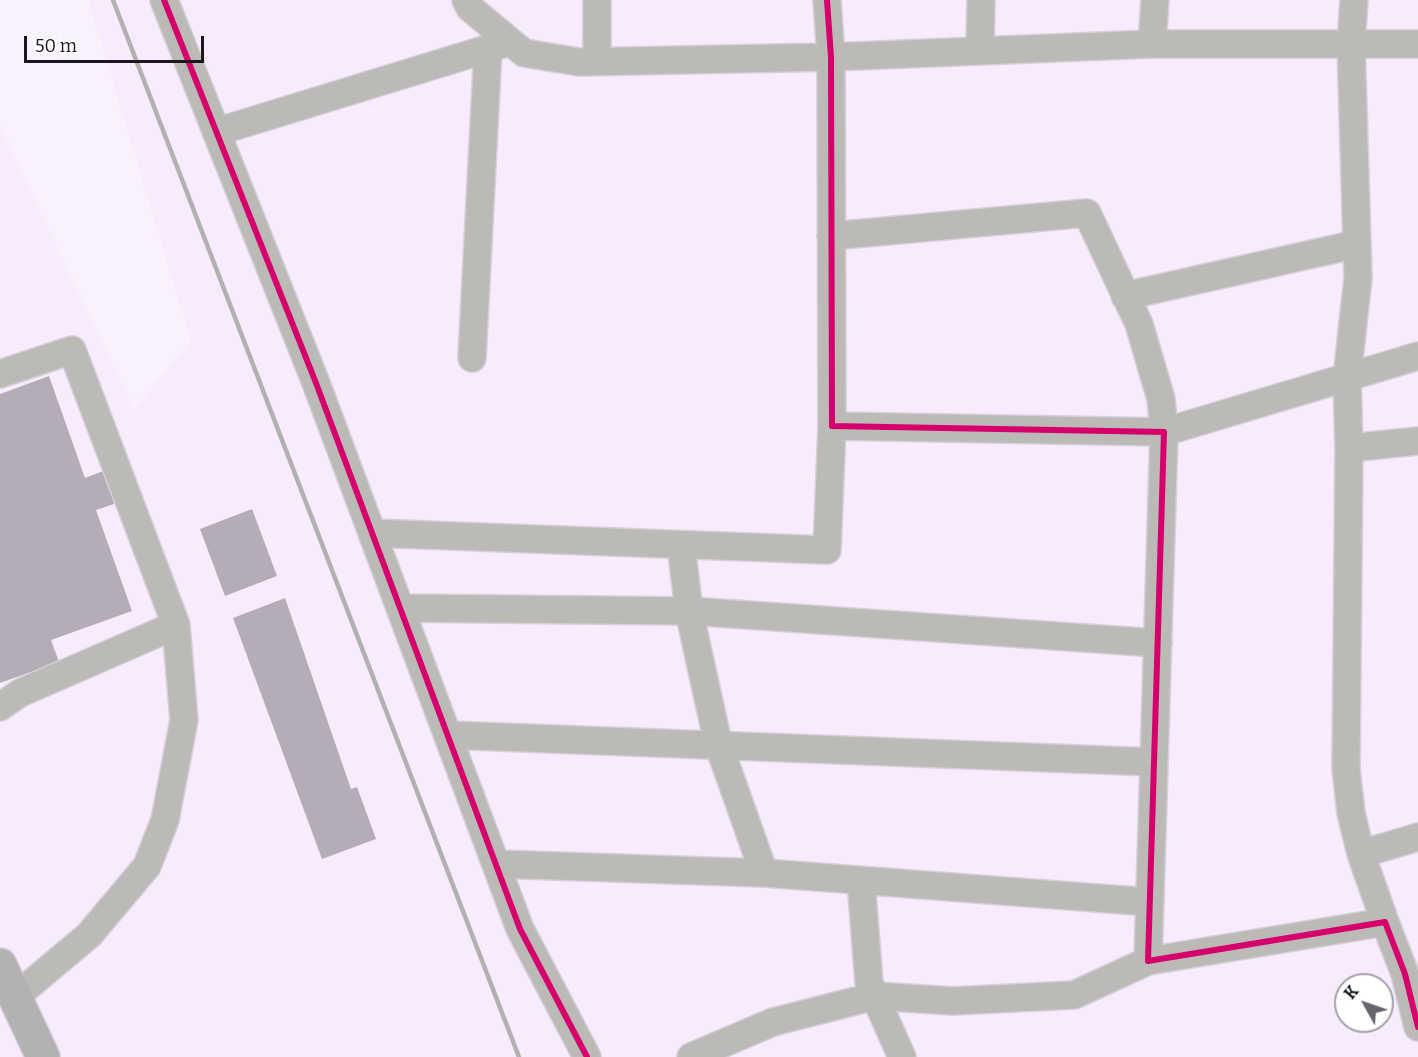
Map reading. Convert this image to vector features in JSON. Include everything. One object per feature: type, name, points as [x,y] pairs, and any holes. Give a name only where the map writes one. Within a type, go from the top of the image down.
[{"type":"main road","points":[[0,965],[43,1057]]},
{"type":"street","points":[[164,0],[372,533],[520,930],[587,1057]]},
{"type":"street","points":[[466,0],[499,45],[524,54],[579,62],[831,57],[1152,44],[1418,44]]},
{"type":"street","points":[[597,0],[597,62]]},
{"type":"street","points":[[372,533],[827,550],[832,426],[831,57],[827,0]]},
{"type":"street","points":[[980,51],[981,0]]},
{"type":"street","points":[[1152,44],[1155,0]]},
{"type":"street","points":[[1354,0],[1351,44],[1357,307],[1347,377],[1349,448],[1344,729],[1351,813],[1361,854],[1385,922],[1411,973],[1418,1027]]},
{"type":"street","points":[[216,132],[499,45]]},
{"type":"street","points":[[472,358],[499,45]]},
{"type":"street","points":[[831,236],[1087,213],[1138,324],[1161,399],[1164,432],[1148,961]]},
{"type":"street","points":[[1125,296],[1357,244]]},
{"type":"street","points":[[0,374],[72,350],[176,625],[184,720],[165,820],[147,866],[89,935],[15,998]]},
{"type":"street","points":[[832,426],[1164,432],[1418,356]]},
{"type":"street","points":[[1349,448],[1418,441]]},
{"type":"street","points":[[681,545],[689,611],[718,743],[765,873]]},
{"type":"street","points":[[400,608],[689,611],[1158,643]]},
{"type":"street","points":[[0,706],[20,693],[176,625]]},
{"type":"street","points":[[448,735],[718,743],[1154,762]]},
{"type":"street","points":[[1361,854],[1418,837]]},
{"type":"street","points":[[496,864],[765,873],[1150,902]]},
{"type":"street","points":[[861,881],[869,983],[902,1057]]},
{"type":"street","points":[[691,1057],[773,1022],[875,996],[953,1001],[1074,995],[1148,961],[1385,922]]},
{"type":"shaded area","points":[[88,0],[1418,0],[1418,1057],[0,1057],[0,126],[134,409],[191,341]]},
{"type":"building","points":[[49,376],[85,478],[111,468],[123,501],[96,510],[132,611],[51,640],[59,662],[0,683],[0,394]]},
{"type":"building","points":[[252,509],[277,576],[225,596],[200,529]]},
{"type":"building","points":[[285,598],[351,789],[357,787],[376,839],[322,859],[233,618]]},
{"type":"railway","points":[[113,0],[519,1057]]},
{"type":"cycle path","points":[[164,0],[316,383],[520,929],[587,1057]]},
{"type":"cycle path","points":[[827,0],[831,57],[832,426],[1164,432],[1148,961],[1385,922],[1405,974],[1418,1027]]}]
